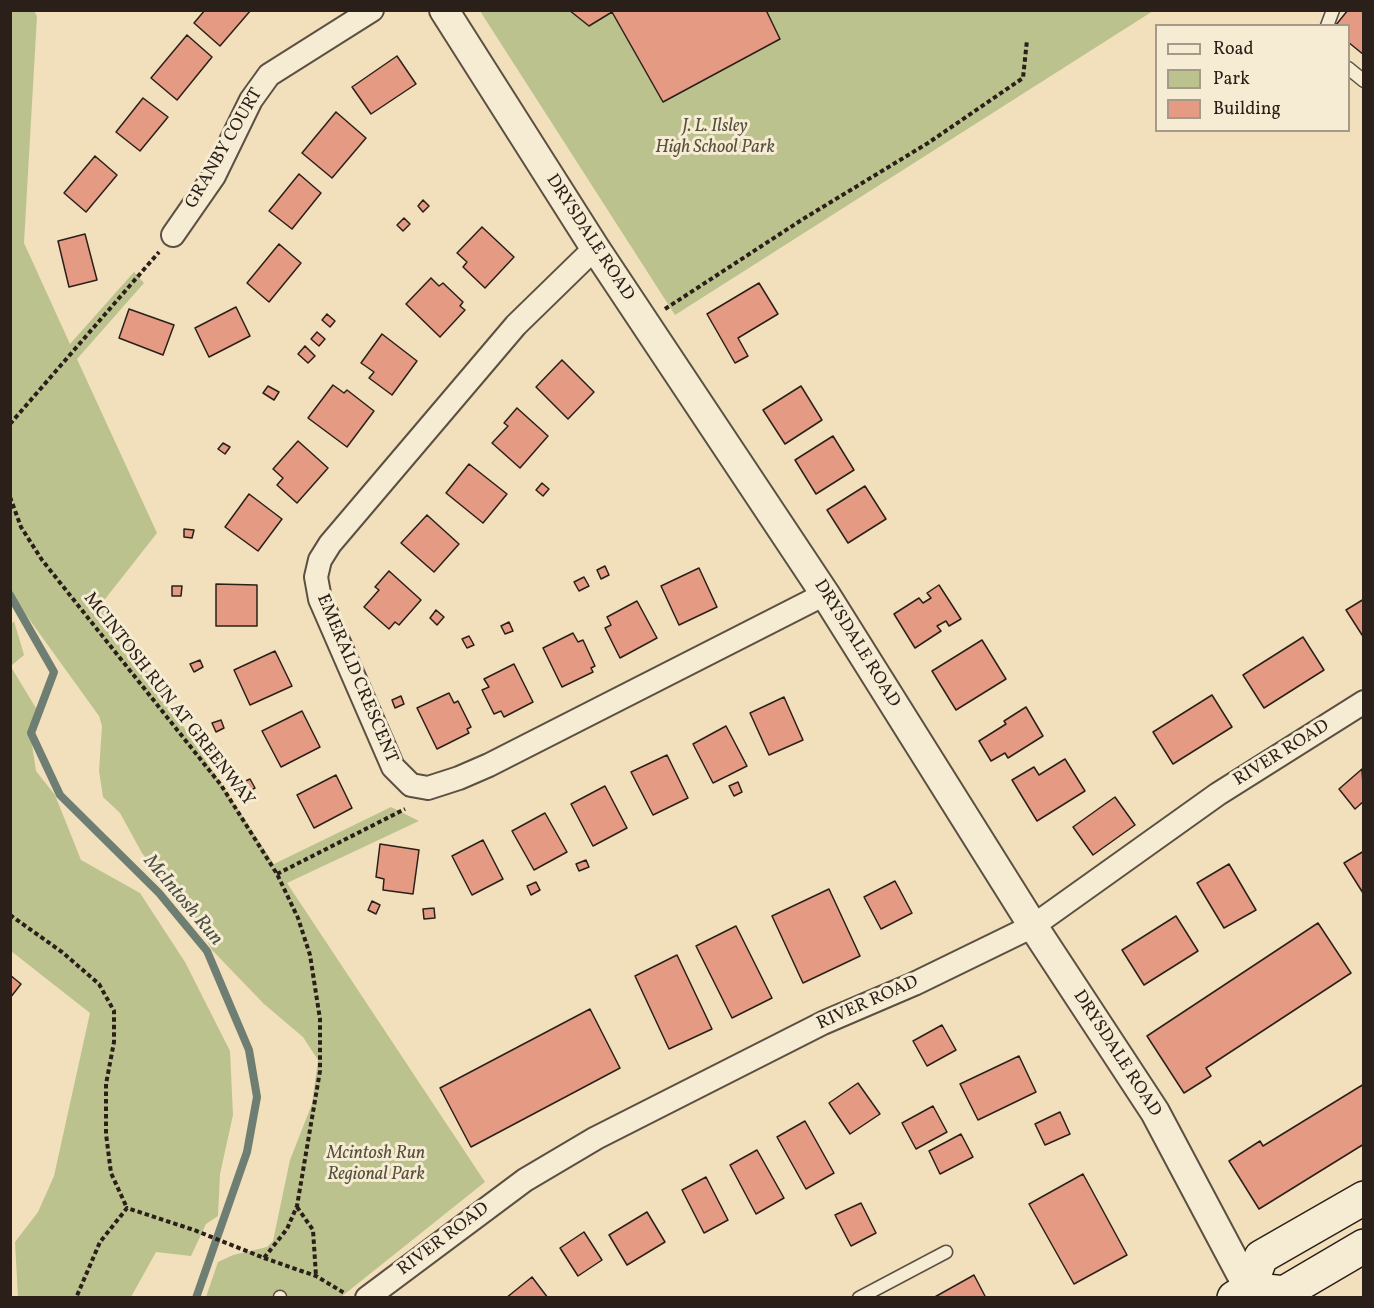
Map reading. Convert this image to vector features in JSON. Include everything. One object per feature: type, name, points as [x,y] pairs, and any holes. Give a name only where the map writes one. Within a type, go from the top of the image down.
[{"type":"main road","points":[[1364,1198],[1261,1257],[1241,1293],[1284,1293],[1364,1246]]},
{"type":"street","name":"GRANBY COURT","points":[[173,235],[214,176],[251,100],[270,75],[372,10]]},
{"type":"street","name":"DRYSDALE ROAD","points":[[444,10],[595,248],[825,594],[1034,926],[1155,1112],[1241,1293]]},
{"type":"street","name":"EMERALD CRESCENT","points":[[411,785],[393,767],[320,602],[316,585],[320,560],[330,544],[516,325],[595,248]]},
{"type":"street","points":[[411,785],[428,788],[489,765],[825,594]]},
{"type":"street","name":"RIVER ROAD","points":[[367,1298],[525,1180],[596,1138],[824,1023],[914,984],[1034,926],[1218,794],[1364,702]]},
{"type":"lane","points":[[1350,70],[1364,81]]},
{"type":"lane","points":[[859,1298],[946,1252]]},
{"type":"path","points":[[645,323],[802,219],[928,144],[1023,78],[1027,40]]},
{"type":"path","points":[[10,424],[173,235]]},
{"type":"path","name":"MCINTOSH RUN AT GREENWAY","points":[[10,497],[21,527],[42,560],[221,785],[277,874],[298,918],[310,955],[320,1019],[320,1071],[297,1206],[287,1229],[264,1258]]},
{"type":"path","points":[[277,874],[409,807],[411,785]]},
{"type":"path","points":[[10,915],[62,952],[99,984],[114,1011],[114,1042],[106,1084],[106,1134],[111,1173],[128,1208],[316,1276],[352,1298]]},
{"type":"path","points":[[297,1206],[313,1230],[316,1276]]},
{"type":"path","points":[[76,1298],[100,1242],[128,1208]]},
{"type":"green space","name":"Mcintosh Run Regional Park","points":[[10,11],[34,11],[37,16],[24,243],[70,344],[134,272],[144,283],[77,359],[157,533],[102,603],[274,864],[391,807],[419,821],[287,883],[485,1182],[341,1297],[206,1297],[218,1262],[233,1255],[267,1247],[273,1241],[290,1160],[312,1104],[318,1060],[303,1037],[264,1004],[212,950],[196,920],[177,901],[142,853],[120,813],[103,797],[99,771],[102,726],[99,716],[11,594]]},
{"type":"green space","name":"J. L. Ilsley High School Park","points":[[480,11],[1153,11],[675,315]]},
{"type":"green space","points":[[14,621],[24,655],[11,666],[11,625]]},
{"type":"green space","points":[[11,667],[39,713],[30,731],[36,771],[55,795],[81,860],[140,893],[185,962],[230,1051],[233,1115],[220,1174],[218,1216],[206,1224],[191,1256],[156,1252],[131,1297],[18,1297],[15,1242],[38,1212],[54,1176],[90,1013],[11,951]]},
{"type":"building","points":[[205,10],[251,10],[220,46],[194,23]]},
{"type":"building","points":[[569,10],[766,10],[780,39],[663,102],[612,12],[589,26]]},
{"type":"building","points":[[1348,10],[1364,10],[1364,55],[1350,44],[1350,24],[1337,24]]},
{"type":"building","points":[[187,35],[212,57],[177,100],[151,78]]},
{"type":"building","points":[[397,56],[416,84],[371,114],[352,87]]},
{"type":"building","points":[[143,98],[168,117],[140,151],[116,132]]},
{"type":"building","points":[[336,112],[366,138],[332,178],[302,153]]},
{"type":"building","points":[[95,156],[117,175],[86,212],[64,193]]},
{"type":"building","points":[[299,174],[321,193],[292,229],[269,211]]},
{"type":"building","points":[[423,200],[429,206],[423,212],[418,206]]},
{"type":"building","points":[[404,218],[410,224],[403,231],[397,225]]},
{"type":"building","points":[[482,227],[514,257],[485,288],[463,267],[467,262],[457,253]]},
{"type":"building","points":[[85,234],[97,280],[69,287],[58,241]]},
{"type":"building","points":[[279,244],[301,263],[269,302],[247,283]]},
{"type":"building","points":[[431,278],[439,286],[443,283],[463,302],[460,306],[465,310],[440,337],[406,304]]},
{"type":"building","points":[[759,283],[778,314],[738,338],[748,356],[735,363],[707,314]]},
{"type":"building","points":[[236,307],[250,336],[209,357],[195,328]]},
{"type":"building","points":[[129,309],[174,325],[163,355],[119,338]]},
{"type":"building","points":[[327,314],[335,321],[330,327],[322,320]]},
{"type":"building","points":[[317,332],[325,339],[319,346],[311,339]]},
{"type":"building","points":[[382,334],[417,361],[392,395],[369,378],[374,372],[361,363]]},
{"type":"building","points":[[305,346],[315,356],[308,363],[298,354]]},
{"type":"building","points":[[562,360],[594,392],[568,419],[536,387]]},
{"type":"building","points":[[333,385],[344,393],[347,390],[374,411],[347,447],[308,418]]},
{"type":"building","points":[[268,386],[279,392],[274,400],[263,393]]},
{"type":"building","points":[[801,386],[822,420],[785,444],[763,410]]},
{"type":"building","points":[[517,408],[548,436],[520,468],[492,443],[508,426],[504,423]]},
{"type":"building","points":[[833,436],[854,470],[816,494],[795,460]]},
{"type":"building","points":[[298,441],[328,468],[297,503],[277,485],[283,478],[273,469]]},
{"type":"building","points":[[223,443],[230,447],[225,454],[218,449]]},
{"type":"building","points":[[469,464],[507,494],[483,523],[446,493]]},
{"type":"building","points":[[542,483],[549,489],[543,496],[536,490]]},
{"type":"building","points":[[865,486],[886,519],[848,543],[827,510]]},
{"type":"building","points":[[249,494],[282,519],[258,551],[225,527]]},
{"type":"building","points":[[427,515],[459,544],[434,572],[401,543]]},
{"type":"building","points":[[184,529],[194,530],[192,538],[184,537]]},
{"type":"building","points":[[605,566],[609,575],[601,579],[597,570]]},
{"type":"building","points":[[699,568],[717,607],[679,625],[661,586]]},
{"type":"building","points":[[389,571],[421,600],[399,625],[395,622],[389,629],[364,607],[379,590],[375,587]]},
{"type":"building","points":[[584,577],[589,586],[579,591],[574,582]]},
{"type":"building","points":[[216,584],[257,585],[257,626],[216,626]]},
{"type":"building","points":[[939,585],[961,619],[949,626],[946,621],[937,626],[941,631],[915,648],[894,614],[919,598],[923,603],[931,598],[927,593]]},
{"type":"building","points":[[172,586],[182,586],[181,596],[172,596]]},
{"type":"building","points":[[1364,599],[1364,638],[1346,610]]},
{"type":"building","points":[[637,601],[657,638],[620,658],[605,628],[611,625],[607,617]]},
{"type":"building","points":[[436,610],[444,617],[437,625],[430,618]]},
{"type":"building","points":[[509,622],[513,631],[505,634],[501,626]]},
{"type":"building","points":[[573,633],[578,642],[583,640],[595,666],[591,668],[593,672],[562,687],[543,648]]},
{"type":"building","points":[[469,636],[474,645],[467,648],[462,639]]},
{"type":"building","points":[[1303,637],[1324,670],[1264,708],[1243,675]]},
{"type":"building","points":[[982,640],[1006,679],[956,710],[932,671]]},
{"type":"building","points":[[275,651],[292,686],[250,705],[234,670]]},
{"type":"building","points":[[200,660],[203,667],[194,672],[190,664]]},
{"type":"building","points":[[514,664],[533,702],[504,717],[501,711],[494,714],[482,690],[489,687],[484,679]]},
{"type":"building","points":[[449,693],[454,703],[458,701],[471,727],[467,729],[469,733],[437,749],[417,708]]},
{"type":"building","points":[[1212,695],[1232,727],[1173,764],[1153,732]]},
{"type":"building","points":[[401,696],[404,704],[395,708],[392,700]]},
{"type":"building","points":[[784,697],[803,740],[769,755],[750,713]]},
{"type":"building","points":[[1026,707],[1043,736],[1008,758],[1005,753],[991,761],[979,741],[1006,724],[1004,721]]},
{"type":"building","points":[[302,711],[320,747],[281,767],[262,731]]},
{"type":"building","points":[[221,720],[224,728],[216,732],[212,723]]},
{"type":"building","points":[[726,726],[747,766],[713,783],[693,744]]},
{"type":"building","points":[[667,755],[688,798],[653,815],[631,772]]},
{"type":"building","points":[[1065,759],[1085,791],[1037,821],[1012,780],[1034,767],[1039,775]]},
{"type":"building","points":[[1362,769],[1364,801],[1355,809],[1339,789]]},
{"type":"building","points":[[336,775],[352,808],[314,828],[297,795]]},
{"type":"building","points":[[250,779],[255,788],[245,793],[241,783]]},
{"type":"building","points":[[738,782],[742,792],[734,796],[729,786]]},
{"type":"building","points":[[605,786],[627,828],[593,846],[571,804]]},
{"type":"building","points":[[1115,797],[1135,825],[1093,855],[1073,827]]},
{"type":"building","points":[[545,813],[567,852],[534,870],[512,831]]},
{"type":"building","points":[[483,840],[503,879],[472,895],[452,856]]},
{"type":"building","points":[[380,844],[419,850],[413,894],[383,890],[384,879],[376,877]]},
{"type":"building","points":[[1364,851],[1364,893],[1363,893],[1344,863]]},
{"type":"building","points":[[586,860],[589,867],[579,871],[576,864]]},
{"type":"building","points":[[1229,864],[1256,910],[1224,928],[1197,883]]},
{"type":"building","points":[[895,881],[912,913],[881,929],[864,897]]},
{"type":"building","points":[[536,882],[540,890],[531,895],[527,886]]},
{"type":"building","points":[[829,889],[860,956],[803,983],[772,916]]},
{"type":"building","points":[[372,901],[380,905],[376,914],[368,910]]},
{"type":"building","points":[[434,908],[435,918],[424,919],[423,909]]},
{"type":"building","points":[[1176,916],[1198,951],[1144,985],[1122,950]]},
{"type":"building","points":[[1318,923],[1351,973],[1206,1068],[1211,1076],[1184,1093],[1147,1036]]},
{"type":"building","points":[[736,926],[772,998],[732,1018],[696,946]]},
{"type":"building","points":[[677,955],[712,1029],[669,1049],[635,976]]},
{"type":"building","points":[[10,975],[21,984],[10,998]]},
{"type":"building","points":[[590,1009],[620,1068],[471,1147],[440,1088]]},
{"type":"building","points":[[942,1025],[956,1050],[927,1066],[913,1041]]},
{"type":"building","points":[[1019,1056],[1036,1092],[978,1120],[960,1084]]},
{"type":"building","points":[[858,1083],[880,1114],[850,1134],[829,1103]]},
{"type":"building","points":[[1364,1084],[1364,1144],[1259,1209],[1229,1161],[1260,1141],[1263,1146]]},
{"type":"building","points":[[933,1106],[947,1132],[916,1149],[902,1123]]},
{"type":"building","points":[[1060,1112],[1070,1134],[1045,1145],[1035,1124]]},
{"type":"building","points":[[805,1121],[834,1173],[806,1189],[777,1137]]},
{"type":"building","points":[[961,1134],[973,1157],[940,1174],[929,1151]]},
{"type":"building","points":[[757,1150],[784,1198],[756,1214],[730,1165]]},
{"type":"building","points":[[1083,1174],[1127,1255],[1074,1284],[1029,1204]]},
{"type":"building","points":[[706,1177],[728,1220],[704,1233],[682,1190]]},
{"type":"building","points":[[861,1203],[876,1233],[851,1246],[835,1215]]},
{"type":"building","points":[[647,1212],[665,1242],[627,1265],[609,1235]]},
{"type":"building","points":[[584,1232],[602,1260],[578,1276],[560,1248]]},
{"type":"building","points":[[974,1275],[986,1298],[933,1298]]},
{"type":"building","points":[[532,1277],[548,1298],[506,1298]]},
{"type":"waterway","name":"McIntosh Run","points":[[10,595],[54,672],[31,733],[60,795],[159,893],[207,951],[249,1050],[257,1097],[247,1152],[196,1298]]}]
